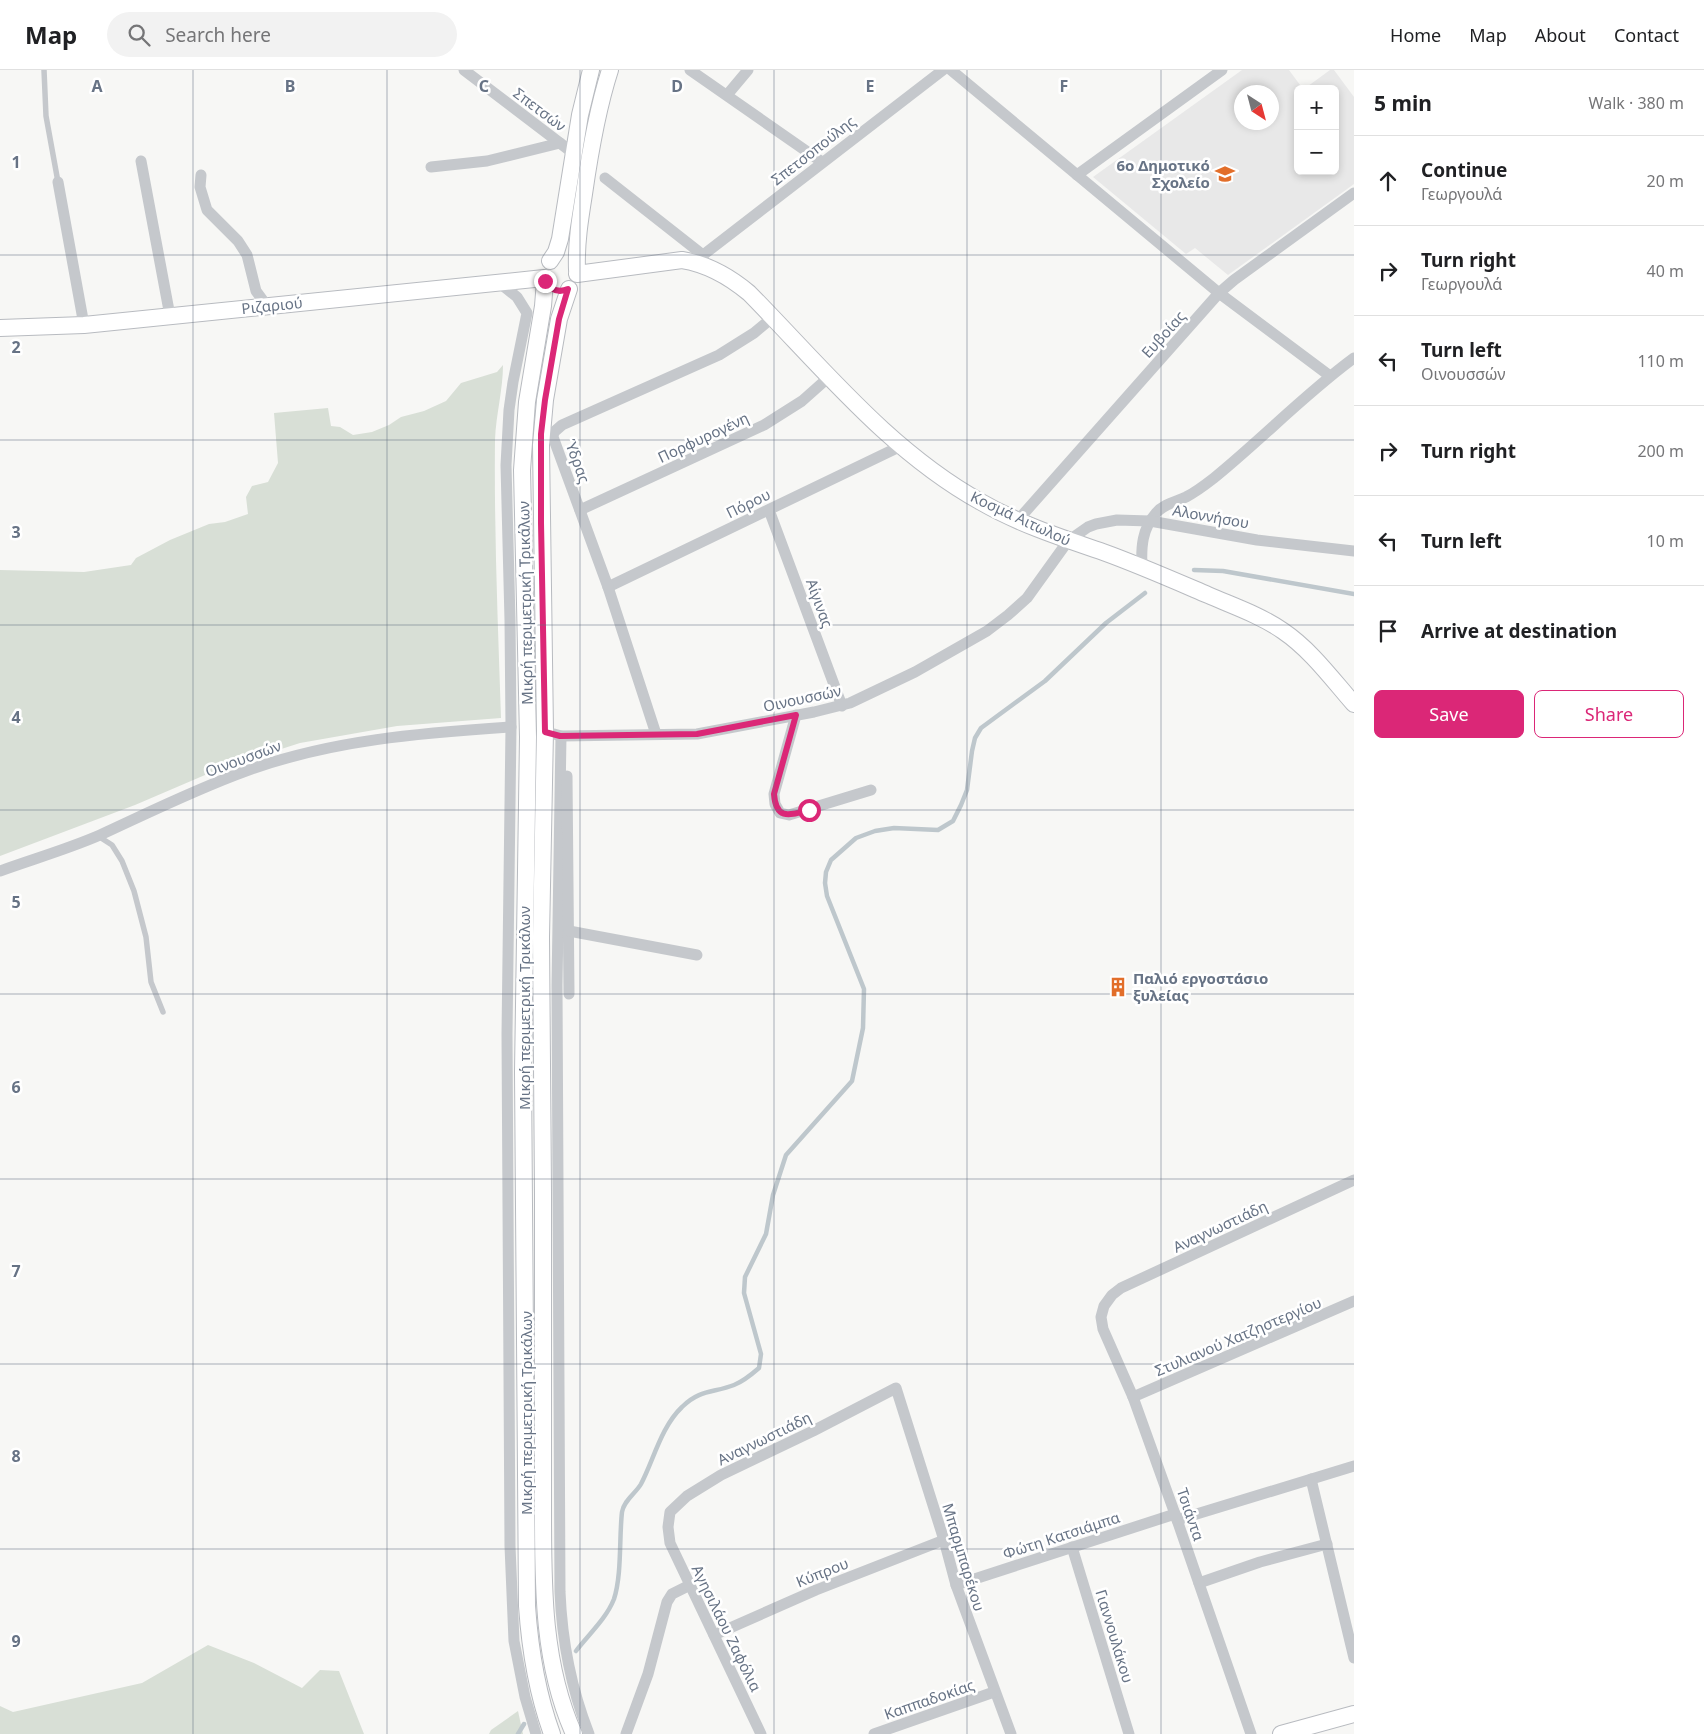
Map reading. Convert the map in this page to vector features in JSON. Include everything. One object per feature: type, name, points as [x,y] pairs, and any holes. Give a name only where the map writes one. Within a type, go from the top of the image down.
[{"type":"main road","name":"Μικρή περιμετρική Τρικάλων","points":[[552,1734],[542,1704],[536,1675],[527,1606],[523,1072],[528,737],[522,456],[527,402],[543,306],[545,268],[556,252],[560,239],[567,148],[580,115],[591,70]]},
{"type":"main road","name":"Μικρή περιμετρική Τρικάλων","points":[[574,1734],[562,1701],[550,1651],[546,1620],[543,1562],[541,937],[558,734],[541,506],[541,434],[559,319],[568,289],[576,281],[578,236],[588,164],[610,70]]},
{"type":"main road","points":[[550,260],[561,257],[567,258],[572,262],[577,272]]},
{"type":"main road","name":"Κοσμά Αιτωλού","points":[[577,272],[682,260],[703,261],[749,293],[873,421],[901,446],[945,480],[981,502],[1018,520],[1068,541],[1142,567],[1256,615],[1283,631],[1307,651],[1354,704]]},
{"type":"main road","points":[[545,280],[555,290],[562,291],[568,289]]},
{"type":"main road","name":"Ριζαριού","points":[[0,328],[84,324],[497,282],[545,280]]},
{"type":"main road","points":[[1281,1734],[1354,1714]]},
{"type":"street","name":"Σπετσών","points":[[464,70],[567,148]]},
{"type":"street","points":[[690,70],[822,162]]},
{"type":"street","points":[[727,96],[748,70]]},
{"type":"street","name":"Σπετσοπούλης","points":[[703,261],[822,162],[943,70]]},
{"type":"street","points":[[951,70],[1219,293],[1330,376]]},
{"type":"street","points":[[1077,175],[1222,70]]},
{"type":"street","points":[[431,167],[487,161],[567,148]]},
{"type":"street","points":[[141,161],[170,316]]},
{"type":"street","points":[[201,175],[200,187],[207,210],[238,241],[247,255],[256,291],[267,306]]},
{"type":"street","points":[[605,178],[703,261]]},
{"type":"street","points":[[58,182],[84,324]]},
{"type":"street","name":"Ευβοίας","points":[[1018,520],[1219,293],[1234,280],[1354,193]]},
{"type":"street","points":[[497,282],[517,296],[527,313],[513,382],[507,448],[511,727],[507,1034],[511,1578],[515,1652],[536,1734]]},
{"type":"street","name":"Ύδρας","points":[[656,734],[608,587],[553,437],[554,432],[562,425],[719,355],[754,333],[773,317]]},
{"type":"street","points":[[1142,567],[1143,536],[1150,521],[1160,509],[1200,488],[1215,477],[1274,428],[1330,376],[1354,358]]},
{"type":"street","name":"Πορφυρογένη","points":[[580,510],[764,424],[802,401],[829,377]]},
{"type":"street","name":"Πόρου","points":[[608,587],[901,446]]},
{"type":"street","name":"Αίγινας","points":[[769,510],[842,706]]},
{"type":"street","name":"Αλοννήσου","points":[[1068,541],[1088,527],[1096,524],[1117,520],[1150,521],[1256,540],[1354,551]]},
{"type":"street","name":"Οινουσσών","points":[[558,734],[697,734],[842,706],[915,672],[987,631],[1027,598],[1068,541]]},
{"type":"street","points":[[796,715],[774,794],[776,809],[780,813],[789,815],[871,790]]},
{"type":"street","name":"Οινουσσών","points":[[0,871],[98,836],[246,770],[289,757],[364,740],[511,727]]},
{"type":"street","points":[[558,734],[569,931],[569,994]]},
{"type":"street","points":[[558,734],[557,985],[560,1592],[564,1639],[570,1672],[589,1734]]},
{"type":"street","points":[[569,931],[697,955]]},
{"type":"street","name":"Αναγνωστιάδη","points":[[1104,1306],[1112,1295],[1121,1288],[1354,1180]]},
{"type":"street","name":"Στυλιανού Χατζηστεργίου","points":[[1133,1397],[1354,1302]]},
{"type":"street","name":"Τσιάντα","points":[[1104,1306],[1101,1317],[1103,1329],[1133,1397],[1251,1734]]},
{"type":"street","name":"Αναγνωστιάδη","points":[[668,1535],[670,1512],[687,1496],[721,1475],[814,1431],[896,1388]]},
{"type":"street","name":"Μπαρμπαρέκου","points":[[896,1388],[944,1540],[956,1585],[1010,1734]]},
{"type":"street","name":"Φώτη Κατσιάμπα","points":[[956,1585],[1072,1548],[1354,1466]]},
{"type":"street","points":[[1311,1479],[1354,1658]]},
{"type":"street","name":"Αγησιλάου Ζαφόλια","points":[[668,1535],[670,1543],[761,1734]]},
{"type":"street","name":"Κύπρου","points":[[714,1635],[816,1590],[944,1540]]},
{"type":"street","points":[[1199,1583],[1243,1567],[1327,1544]]},
{"type":"street","name":"Γιαννουλάκου","points":[[1072,1548],[1129,1734]]},
{"type":"street","points":[[626,1734],[646,1681],[667,1602],[672,1594],[690,1585]]},
{"type":"street","name":"Καππαδοκίας","points":[[874,1734],[994,1692]]},
{"type":"lane","points":[[44,70],[46,116],[58,182]]},
{"type":"lane","points":[[98,836],[112,845],[122,861],[134,891],[146,937],[151,982],[163,1012]]},
{"type":"shaded area","name":"6ο Δημοτικό Σχολείο","points":[[1242,70],[1289,70],[1300,85],[1294,85],[1294,175],[1339,175],[1339,85],[1309,85],[1330,70],[1334,70],[1354,97],[1354,184],[1228,275],[1195,248],[1186,254],[1093,177]]},
{"type":"shaded area","points":[[503,365],[495,440],[501,718],[397,726],[300,743],[219,769],[135,805],[0,856],[0,570],[84,572],[131,565],[136,558],[170,540],[209,524],[225,522],[248,514],[246,497],[252,486],[268,482],[278,463],[274,413],[328,408],[331,426],[340,427],[353,435],[372,432],[389,425],[401,417],[424,411],[446,401],[461,383],[497,372]]},
{"type":"shaded area","points":[[208,1645],[254,1663],[302,1688],[320,1670],[339,1671],[364,1734],[0,1734],[0,1706],[13,1712],[142,1683]]},
{"type":"shaded area","points":[[518,1711],[523,1734],[489,1734],[491,1730]]},
{"type":"waterway","points":[[1194,570],[1223,571],[1354,594]]},
{"type":"waterway","points":[[576,1651],[602,1620],[614,1599],[618,1579],[623,1508],[641,1484],[669,1424],[682,1407],[695,1397],[707,1392],[727,1388],[747,1378],[759,1368],[761,1354],[744,1293],[745,1277],[766,1234],[773,1195],[786,1155],[852,1081],[863,1028],[864,989],[827,896],[826,872],[831,860],[856,838],[875,831],[894,828],[938,830],[953,821],[967,790],[972,751],[975,738],[981,728],[1045,681],[1106,623],[1145,593]]},
{"type":"waterway","points":[[518,1734],[524,1724]]},
{"type":"place","name":"6ο Δημοτικό Σχολείο","points":[[1225,174]]},
{"type":"place","name":"Παλιό εργοστάσιο ξυλείας","points":[[1118,987]]},
{"type":"route","points":[[545,281],[555,290],[562,291],[568,289],[559,319],[541,434],[545,732],[560,736],[697,734],[796,715],[774,794],[774,804],[780,813],[789,815],[809,810]]}]
